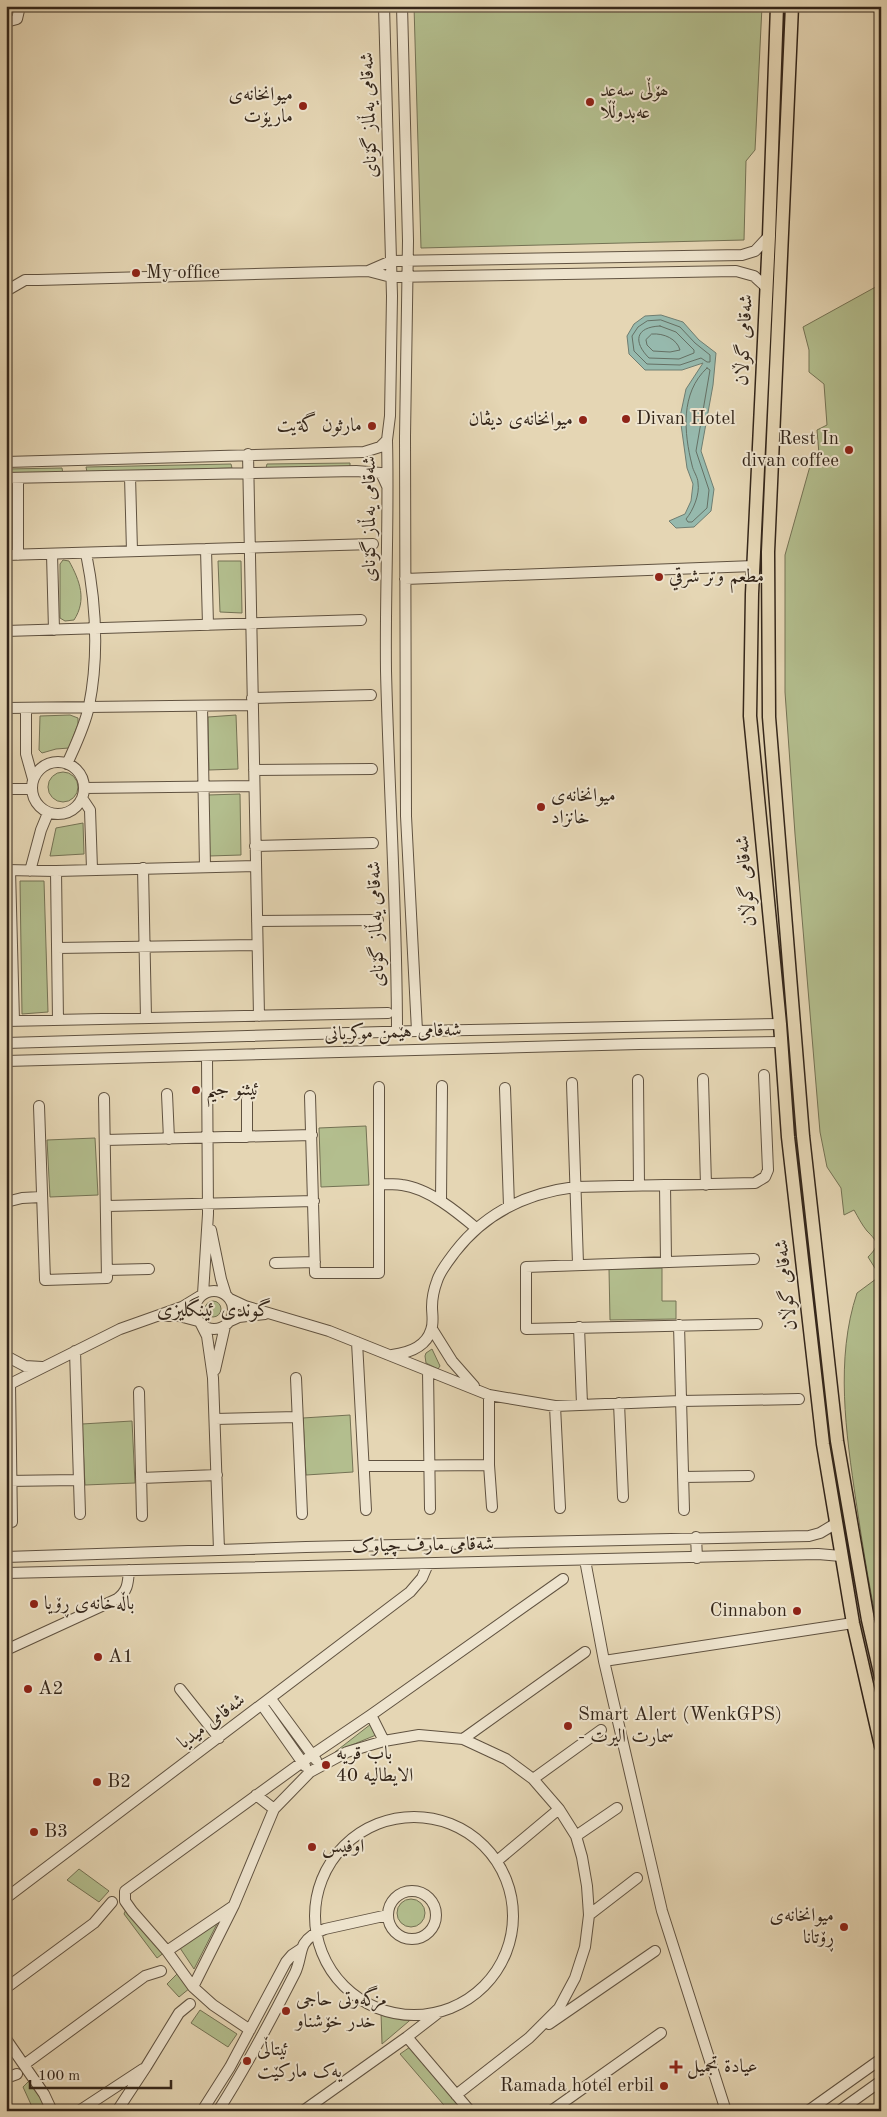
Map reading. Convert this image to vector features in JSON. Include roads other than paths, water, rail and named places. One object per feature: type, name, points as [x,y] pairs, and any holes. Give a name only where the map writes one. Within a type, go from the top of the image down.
[{"type":"main road","name":"شەقامی گوڵان","points":[[776,6],[750,716],[780,1024],[788,1137],[823,1444],[853,1623],[881,1746]]},
{"type":"main road","name":"شەقامی گوڵان","points":[[792,6],[768,552],[769,717],[803,1136],[836,1441],[868,1620],[881,1677]]},
{"type":"main road","points":[[760,433],[773,434]]},
{"type":"street","points":[[6,22],[17,19],[20,6]]},
{"type":"street","name":"شەقامی یەڵماز گۆنای","points":[[384,6],[391,261],[390,416],[387,440],[386,640],[391,844],[396,926],[397,1032]]},
{"type":"street","name":"شەقامی یەڵماز گۆنای","points":[[402,6],[408,260],[405,640],[406,816],[417,1031]]},
{"type":"street","points":[[368,271],[391,261],[408,260],[736,256],[755,251],[769,236]]},
{"type":"street","points":[[736,256],[742,259],[743,263],[740,270],[736,271]]},
{"type":"street","points":[[6,291],[25,280],[368,271],[391,278],[736,271],[754,276],[766,287]]},
{"type":"street","points":[[6,462],[364,452],[380,447],[387,440]]},
{"type":"street","points":[[248,454],[259,1016]]},
{"type":"street","points":[[73,459],[75,477]]},
{"type":"street","points":[[6,478],[356,470],[381,473],[388,490]]},
{"type":"street","points":[[130,476],[132,551]]},
{"type":"street","points":[[18,478],[18,555]]},
{"type":"street","points":[[6,555],[372,544]]},
{"type":"street","points":[[206,549],[208,625]]},
{"type":"street","points":[[67,764],[89,707],[94,668],[95,628],[92,581],[86,553]]},
{"type":"street","points":[[52,554],[54,630]]},
{"type":"street","points":[[406,579],[754,566]]},
{"type":"street","points":[[6,631],[361,620]]},
{"type":"street","points":[[386,640],[405,640]]},
{"type":"street","points":[[6,708],[202,706],[371,696]]},
{"type":"street","points":[[202,706],[202,787],[205,867]]},
{"type":"street","points":[[26,708],[26,754],[36,804],[48,813],[56,815],[72,810],[83,793]]},
{"type":"street","points":[[6,789],[32,784],[44,766],[59,762],[67,764],[79,773],[83,793],[90,810],[92,869]]},
{"type":"street","points":[[254,770],[372,769]]},
{"type":"street","points":[[83,793],[254,786]]},
{"type":"street","points":[[30,871],[41,830],[48,813]]},
{"type":"street","points":[[255,846],[374,843]]},
{"type":"street","points":[[256,866],[56,871],[8,870],[10,1021],[388,1013]]},
{"type":"street","points":[[143,868],[146,1018]]},
{"type":"street","points":[[56,871],[58,1020]]},
{"type":"street","points":[[257,921],[378,920]]},
{"type":"street","points":[[57,948],[257,945]]},
{"type":"street","name":"شەقامی هێمن موکریانی","points":[[6,1043],[618,1026],[780,1024]]},
{"type":"street","points":[[618,1026],[618,1044]]},
{"type":"street","name":"شەقامی هێمن موکریانی","points":[[6,1061],[618,1044],[781,1042]]},
{"type":"street","points":[[207,1056],[208,1209],[201,1295],[194,1309],[206,1336],[213,1378],[219,1550]]},
{"type":"street","points":[[476,1389],[452,1361],[432,1329],[432,1305],[437,1280],[449,1260],[476,1228],[509,1206],[557,1189],[755,1183],[765,1177],[768,1170],[764,1075]]},
{"type":"street","points":[[703,1079],[706,1185]]},
{"type":"street","points":[[638,1080],[639,1186]]},
{"type":"street","points":[[572,1083],[578,1264]]},
{"type":"street","points":[[441,1201],[442,1086]]},
{"type":"street","points":[[310,1096],[316,1273],[379,1273],[379,1087]]},
{"type":"street","points":[[505,1088],[509,1206]]},
{"type":"street","points":[[167,1094],[168,1139]]},
{"type":"street","points":[[39,1106],[45,1280],[107,1278],[104,1098]]},
{"type":"street","points":[[246,1099],[247,1137]]},
{"type":"street","points":[[105,1140],[312,1135]]},
{"type":"street","points":[[379,1184],[403,1185],[441,1201],[476,1228]]},
{"type":"street","points":[[665,1185],[666,1261]]},
{"type":"street","points":[[6,1202],[22,1198],[41,1197]]},
{"type":"street","points":[[106,1206],[208,1209],[314,1201]]},
{"type":"street","points":[[208,1209],[221,1279],[233,1309],[226,1324],[213,1378]]},
{"type":"street","points":[[754,1259],[526,1267],[526,1329],[757,1324]]},
{"type":"street","points":[[275,1263],[315,1262]]},
{"type":"street","points":[[107,1270],[148,1269]]},
{"type":"street","points":[[12,1522],[8,1481],[8,1385],[125,1326],[182,1307],[201,1295],[215,1290],[241,1305],[329,1331],[489,1395],[555,1406],[682,1400],[799,1399]]},
{"type":"street","points":[[152,1317],[179,1316],[200,1323],[210,1329],[239,1317],[271,1313]]},
{"type":"street","points":[[678,1325],[682,1400],[684,1510]]},
{"type":"street","points":[[579,1327],[582,1404]]},
{"type":"street","points":[[391,1355],[404,1354],[416,1349],[432,1329]]},
{"type":"street","points":[[357,1342],[366,1510]]},
{"type":"street","points":[[74,1351],[80,1514]]},
{"type":"street","points":[[6,1356],[25,1366],[43,1367]]},
{"type":"street","points":[[428,1371],[430,1509]]},
{"type":"street","points":[[296,1378],[302,1514]]},
{"type":"street","points":[[139,1392],[142,1516]]},
{"type":"street","points":[[489,1395],[489,1464],[492,1507]]},
{"type":"street","points":[[618,1403],[623,1497]]},
{"type":"street","points":[[555,1406],[560,1508]]},
{"type":"street","points":[[215,1419],[297,1417]]},
{"type":"street","points":[[364,1466],[489,1464]]},
{"type":"street","points":[[142,1478],[217,1475]]},
{"type":"street","points":[[683,1477],[749,1476]]},
{"type":"street","points":[[8,1481],[78,1480]]},
{"type":"street","name":"شەقامی مارف چیاوک","points":[[6,1557],[306,1547],[809,1536],[826,1531],[835,1524]]},
{"type":"street","points":[[696,1537],[698,1558]]},
{"type":"street","points":[[306,1547],[306,1567]]},
{"type":"street","name":"شەقامی مارف چیاوک","points":[[6,1573],[818,1554],[841,1556]]},
{"type":"street","points":[[585,1560],[604,1661],[662,1911],[726,2111]]},
{"type":"street","name":"شەقامی میدیا","points":[[6,1898],[410,1592],[422,1578],[428,1564]]},
{"type":"street","points":[[6,1650],[117,1599],[126,1590],[129,1570]]},
{"type":"street","points":[[250,2030],[213,2005],[193,1988],[167,1951],[124,1901],[124,1891],[302,1762],[372,1715],[562,1579]]},
{"type":"street","points":[[604,1661],[853,1623]]},
{"type":"street","points":[[463,1739],[585,1652]]},
{"type":"street","points":[[180,1689],[219,1738]]},
{"type":"street","points":[[266,1702],[320,1765]]},
{"type":"street","points":[[266,1702],[310,1772]]},
{"type":"street","points":[[372,1715],[384,1741]]},
{"type":"street","points":[[533,1779],[601,1730]]},
{"type":"street","points":[[193,1988],[234,1905],[274,1809],[310,1772],[347,1752],[384,1741],[419,1735],[463,1739],[506,1759],[533,1779],[560,1809],[576,1836],[586,1876],[589,1914],[584,1947],[575,1978],[559,2008],[529,2038]]},
{"type":"street","points":[[256,1796],[274,1809]]},
{"type":"street","points":[[576,1836],[617,1808]]},
{"type":"street","points":[[497,1861],[560,1809]]},
{"type":"street","points":[[302,2111],[440,2012],[463,2002],[483,1987],[499,1967],[507,1950],[512,1932],[513,1908],[508,1883],[497,1861],[482,1844],[464,1830],[436,1819],[406,1817],[377,1823],[346,1844],[331,1861],[324,1874],[315,1903],[316,1933],[319,1946],[331,1971],[340,1982],[361,2000],[380,2009],[400,2014],[414,2015],[440,2012]]},
{"type":"street","points":[[589,1914],[637,1878]]},
{"type":"street","points":[[406,1892],[421,1893],[433,1903],[436,1910],[433,1926],[422,1936],[414,1938],[407,1938],[394,1930],[388,1915],[393,1900],[406,1892]]},
{"type":"street","points":[[6,1988],[94,1924],[112,1902]]},
{"type":"street","points":[[167,1951],[234,1905]]},
{"type":"street","points":[[301,1949],[298,1967],[221,2110],[204,2107],[230,2067],[286,1962],[292,1955],[301,1949],[307,1940],[325,1929],[388,1915]]},
{"type":"street","points":[[456,2095],[529,2038],[655,1951]]},
{"type":"street","points":[[25,2064],[145,1976],[161,1971]]},
{"type":"street","points":[[117,2111],[179,2012],[190,2004]]},
{"type":"street","points":[[551,2111],[661,2033]]},
{"type":"street","points":[[407,2037],[470,2111]]},
{"type":"street","points":[[6,2039],[25,2064],[44,2094],[52,2111]]},
{"type":"street","points":[[808,2111],[881,2059]]},
{"type":"street","points":[[78,2111],[146,2067]]},
{"type":"street","points":[[6,2078],[17,2074]]},
{"type":"street","points":[[839,2111],[881,2081]]},
{"type":"water","points":[[661,315],[683,322],[699,340],[716,353],[713,385],[701,451],[714,489],[711,511],[694,527],[676,528],[669,521],[685,514],[691,501],[693,484],[687,468],[680,417],[686,389],[703,363],[682,370],[645,370],[629,354],[627,336],[634,324],[645,316]]},
{"type":"place","name":"ھۆڵی سەعد عەبدوڵڵا","points":[[590,102]]},
{"type":"place","name":"میوانخانەی ماریۆت","points":[[303,106]]},
{"type":"place","name":"My office","points":[[136,273]]},
{"type":"place","name":"Divan Hotel","points":[[626,419]]},
{"type":"place","name":"میوانخانەی دیڤان","points":[[583,420]]},
{"type":"place","name":"مارثون گةيت","points":[[372,426]]},
{"type":"place","name":"Rest In divan coffee","points":[[849,450]]},
{"type":"place","name":"مطعم وتر شرقي","points":[[659,577]]},
{"type":"place","name":"میوانخانەی خانزاد","points":[[541,807]]},
{"type":"place","name":"ئيثنو جيم","points":[[196,1090]]},
{"type":"place","name":"باڵەخانەی ڕۆیا","points":[[34,1604]]},
{"type":"place","name":"Cinnabon","points":[[797,1611]]},
{"type":"place","name":"A1","points":[[98,1657]]},
{"type":"place","name":"A2","points":[[28,1689]]},
{"type":"place","name":"Smart Alert (WenkGPS) - سمارت اليرت","points":[[568,1726]]},
{"type":"place","name":"باب قريه الايطاليه 40","points":[[326,1765]]},
{"type":"place","name":"B2","points":[[97,1782]]},
{"type":"place","name":"B3","points":[[34,1832]]},
{"type":"place","name":"اوفيس","points":[[312,1847]]},
{"type":"place","name":"میوانخانەی ڕۆتانا","points":[[844,1927]]},
{"type":"place","name":"مزگه‌وتی حاجی خدر خۆشناو","points":[[286,2011]]},
{"type":"place","name":"ئیتاڵی یەک مارکێت","points":[[247,2061]]},
{"type":"place","name":"عيادة تجميل","points":[[676,2067]]},
{"type":"place","name":"Ramada hotel erbil","points":[[664,2086]]},
{"type":"district","name":"گوندی ئینگلیزی","points":[[214,1310]]}]
